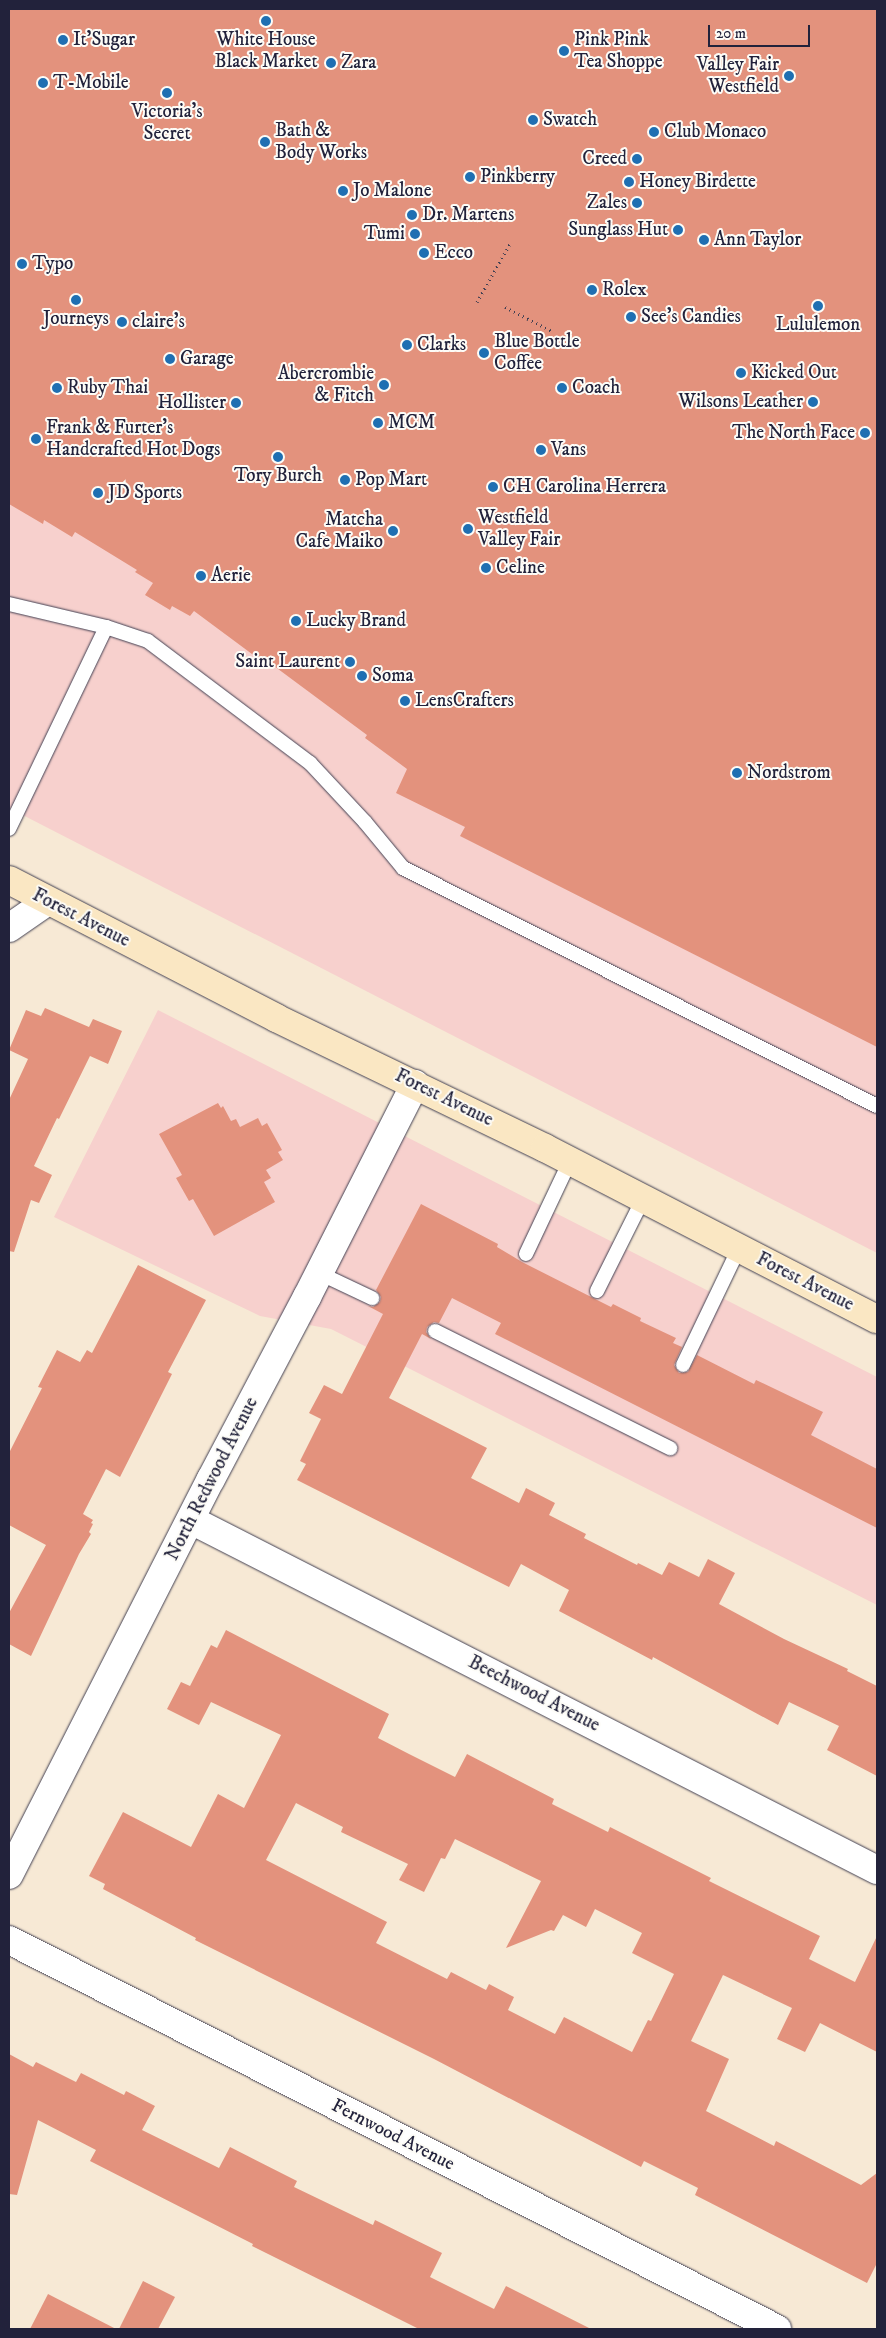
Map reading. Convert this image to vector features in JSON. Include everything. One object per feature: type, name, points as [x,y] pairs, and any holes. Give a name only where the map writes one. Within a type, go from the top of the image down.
[{"type":"main road","name":"Forest Avenue","points":[[9,880],[276,1018],[570,1161],[877,1319]]},
{"type":"street","points":[[9,928],[48,901]]},
{"type":"street","name":"North Redwood Avenue","points":[[9,1874],[415,1084]]},
{"type":"street","name":"Beechwood Avenue","points":[[191,1520],[877,1870]]},
{"type":"street","name":"Fernwood Avenue","points":[[9,1940],[777,2329]]},
{"type":"lane","points":[[9,604],[106,627],[148,641],[310,763],[365,822],[403,868],[877,1106]]},
{"type":"lane","points":[[9,829],[106,627]]},
{"type":"lane","points":[[526,1254],[570,1161]]},
{"type":"lane","points":[[597,1291],[643,1199]]},
{"type":"lane","points":[[683,1365],[739,1248]]},
{"type":"lane","points":[[320,1272],[372,1298]]},
{"type":"lane","points":[[435,1331],[670,1448]]},
{"type":"path","points":[[477,302],[511,242]]},
{"type":"path","points":[[505,307],[552,331]]},
{"type":"shaded area","name":"Westfield Valley Fair","points":[[9,9],[877,9],[877,1253],[9,808]]},
{"type":"shaded area","points":[[158,1010],[877,1377],[877,1605],[331,1329],[260,1316],[54,1217]]},
{"type":"building","name":"Westfield Valley Fair","points":[[9,9],[877,9],[877,1047],[460,836],[465,827],[396,793],[407,769],[365,738],[367,735],[270,663],[268,666],[194,611],[190,616],[172,606],[170,610],[145,595],[153,583],[135,572],[137,570],[75,532],[72,537],[44,520],[43,524],[9,504]]},
{"type":"building","points":[[45,1008],[89,1027],[93,1019],[122,1031],[108,1064],[90,1056],[59,1119],[57,1118],[34,1166],[52,1175],[39,1203],[31,1200],[14,1252],[9,1251],[9,1100],[28,1059],[9,1050],[26,1010],[41,1016]]},
{"type":"building","points":[[218,1103],[221,1108],[223,1106],[231,1121],[236,1119],[240,1127],[258,1118],[262,1126],[267,1123],[282,1150],[278,1152],[283,1160],[266,1170],[271,1178],[264,1182],[275,1202],[214,1236],[193,1199],[189,1201],[176,1178],[182,1175],[159,1134]]},
{"type":"building","points":[[421,1204],[498,1244],[497,1247],[522,1262],[611,1307],[613,1304],[641,1318],[640,1321],[676,1338],[673,1343],[682,1347],[674,1365],[679,1373],[688,1372],[697,1355],[754,1384],[756,1380],[823,1412],[811,1435],[877,1469],[877,1528],[495,1334],[501,1323],[452,1298],[439,1323],[434,1322],[427,1327],[426,1332],[431,1339],[422,1334],[389,1398],[487,1448],[471,1478],[519,1503],[526,1488],[555,1503],[549,1515],[586,1534],[584,1538],[637,1565],[638,1563],[662,1575],[669,1562],[699,1577],[708,1559],[735,1573],[719,1604],[784,1639],[848,1669],[847,1671],[877,1686],[877,1776],[827,1750],[839,1726],[789,1702],[778,1725],[653,1657],[652,1660],[559,1611],[569,1590],[521,1564],[509,1587],[297,1480],[306,1464],[300,1461],[321,1419],[309,1413],[324,1385],[342,1394],[383,1314],[368,1306],[373,1307],[380,1302],[381,1297],[376,1290]]},
{"type":"building","points":[[138,1265],[206,1300],[168,1372],[172,1374],[120,1477],[106,1469],[83,1514],[93,1520],[89,1532],[91,1534],[79,1554],[31,1656],[9,1644],[9,1613],[46,1545],[9,1525],[9,1453],[42,1388],[38,1387],[57,1350],[80,1362],[87,1350],[92,1353]]},
{"type":"building","points":[[226,1630],[389,1714],[378,1738],[409,1754],[455,1777],[467,1754],[554,1799],[552,1804],[608,1832],[610,1827],[711,1878],[709,1881],[820,1936],[809,1959],[855,1982],[877,1936],[877,2052],[820,2023],[805,2052],[777,2039],[792,2008],[723,1975],[691,2041],[729,2059],[706,2111],[774,2146],[776,2141],[861,2185],[877,2173],[877,2263],[867,2283],[695,2195],[698,2188],[644,2161],[641,2167],[434,2059],[195,1940],[196,1938],[103,1889],[105,1884],[89,1876],[123,1812],[191,1847],[218,1794],[244,1808],[281,1735],[211,1702],[199,1725],[167,1709],[181,1682],[190,1686],[211,1645],[217,1648]],"holes":[[[296,1803],[343,1827],[341,1832],[408,1864],[399,1880],[424,1892],[441,1858],[445,1859],[455,1839],[541,1881],[506,1948],[551,1930],[554,1931],[563,1915],[586,1927],[595,1909],[642,1933],[632,1953],[674,1974],[651,2021],[648,2020],[632,2052],[564,2017],[555,2034],[508,2010],[514,1997],[489,1984],[486,1990],[451,1972],[447,1979],[376,1943],[387,1922],[266,1860]]]},
{"type":"building","points":[[9,2054],[33,2067],[36,2062],[76,2082],[81,2073],[124,2095],[126,2091],[155,2106],[142,2130],[219,2168],[230,2147],[297,2181],[294,2187],[373,2225],[375,2220],[442,2253],[430,2277],[494,2309],[506,2286],[591,2329],[419,2329],[252,2246],[253,2244],[90,2161],[96,2150],[38,2120],[17,2195],[9,2194]]},
{"type":"building","points":[[143,2281],[175,2297],[158,2329],[119,2329]]},
{"type":"building","points":[[48,2294],[116,2329],[30,2329]]},
{"type":"place","name":"White House Black Market","points":[[266,21]]},
{"type":"place","name":"It'Sugar","points":[[63,40]]},
{"type":"place","name":"Pink Pink Tea Shoppe","points":[[564,51]]},
{"type":"place","name":"Zara","points":[[331,63]]},
{"type":"place","name":"Valley Fair Westfield","points":[[789,76]]},
{"type":"place","name":"T-Mobile","points":[[43,83]]},
{"type":"place","name":"Victoria's Secret","points":[[167,93]]},
{"type":"place","name":"Swatch","points":[[533,120]]},
{"type":"place","name":"Club Monaco","points":[[654,132]]},
{"type":"place","name":"Bath & Body Works","points":[[265,142]]},
{"type":"place","name":"Creed","points":[[637,159]]},
{"type":"place","name":"Pinkberry","points":[[470,177]]},
{"type":"place","name":"Honey Birdette","points":[[629,182]]},
{"type":"place","name":"Jo Malone","points":[[343,191]]},
{"type":"place","name":"Zales","points":[[637,203]]},
{"type":"place","name":"Dr. Martens","points":[[412,215]]},
{"type":"place","name":"Sunglass Hut","points":[[678,230]]},
{"type":"place","name":"Tumi","points":[[415,234]]},
{"type":"place","name":"Ann Taylor","points":[[704,240]]},
{"type":"place","name":"Ecco","points":[[424,253]]},
{"type":"place","name":"Typo","points":[[22,264]]},
{"type":"place","name":"Rolex","points":[[592,290]]},
{"type":"place","name":"Journeys","points":[[76,300]]},
{"type":"place","name":"Lululemon","points":[[818,306]]},
{"type":"place","name":"See's Candies","points":[[631,317]]},
{"type":"place","name":"claire's","points":[[122,322]]},
{"type":"place","name":"Clarks","points":[[407,345]]},
{"type":"place","name":"Blue Bottle Coffee","points":[[484,353]]},
{"type":"place","name":"Garage","points":[[170,359]]},
{"type":"place","name":"Kicked Out","points":[[741,373]]},
{"type":"place","name":"Abercrombie & Fitch","points":[[384,385]]},
{"type":"place","name":"Ruby Thai","points":[[57,388]]},
{"type":"place","name":"Coach","points":[[562,388]]},
{"type":"place","name":"Wilsons Leather","points":[[813,402]]},
{"type":"place","name":"Hollister","points":[[236,403]]},
{"type":"place","name":"MCM","points":[[378,423]]},
{"type":"place","name":"The North Face","points":[[865,433]]},
{"type":"place","name":"Frank & Furter's Handcrafted Hot Dogs","points":[[36,439]]},
{"type":"place","name":"Vans","points":[[541,450]]},
{"type":"place","name":"Tory Burch","points":[[278,457]]},
{"type":"place","name":"Pop Mart","points":[[345,480]]},
{"type":"place","name":"CH Carolina Herrera","points":[[493,487]]},
{"type":"place","name":"JD Sports","points":[[98,493]]},
{"type":"place","name":"Westfield Valley Fair","points":[[468,529]]},
{"type":"place","name":"Matcha Cafe Maiko","points":[[393,531]]},
{"type":"place","name":"Celine","points":[[486,568]]},
{"type":"place","name":"Aerie","points":[[201,576]]},
{"type":"place","name":"Lucky Brand","points":[[296,621]]},
{"type":"place","name":"Saint Laurent","points":[[350,662]]},
{"type":"place","name":"Soma","points":[[362,676]]},
{"type":"place","name":"LensCrafters","points":[[405,701]]},
{"type":"place","name":"Nordstrom","points":[[737,773]]}]
